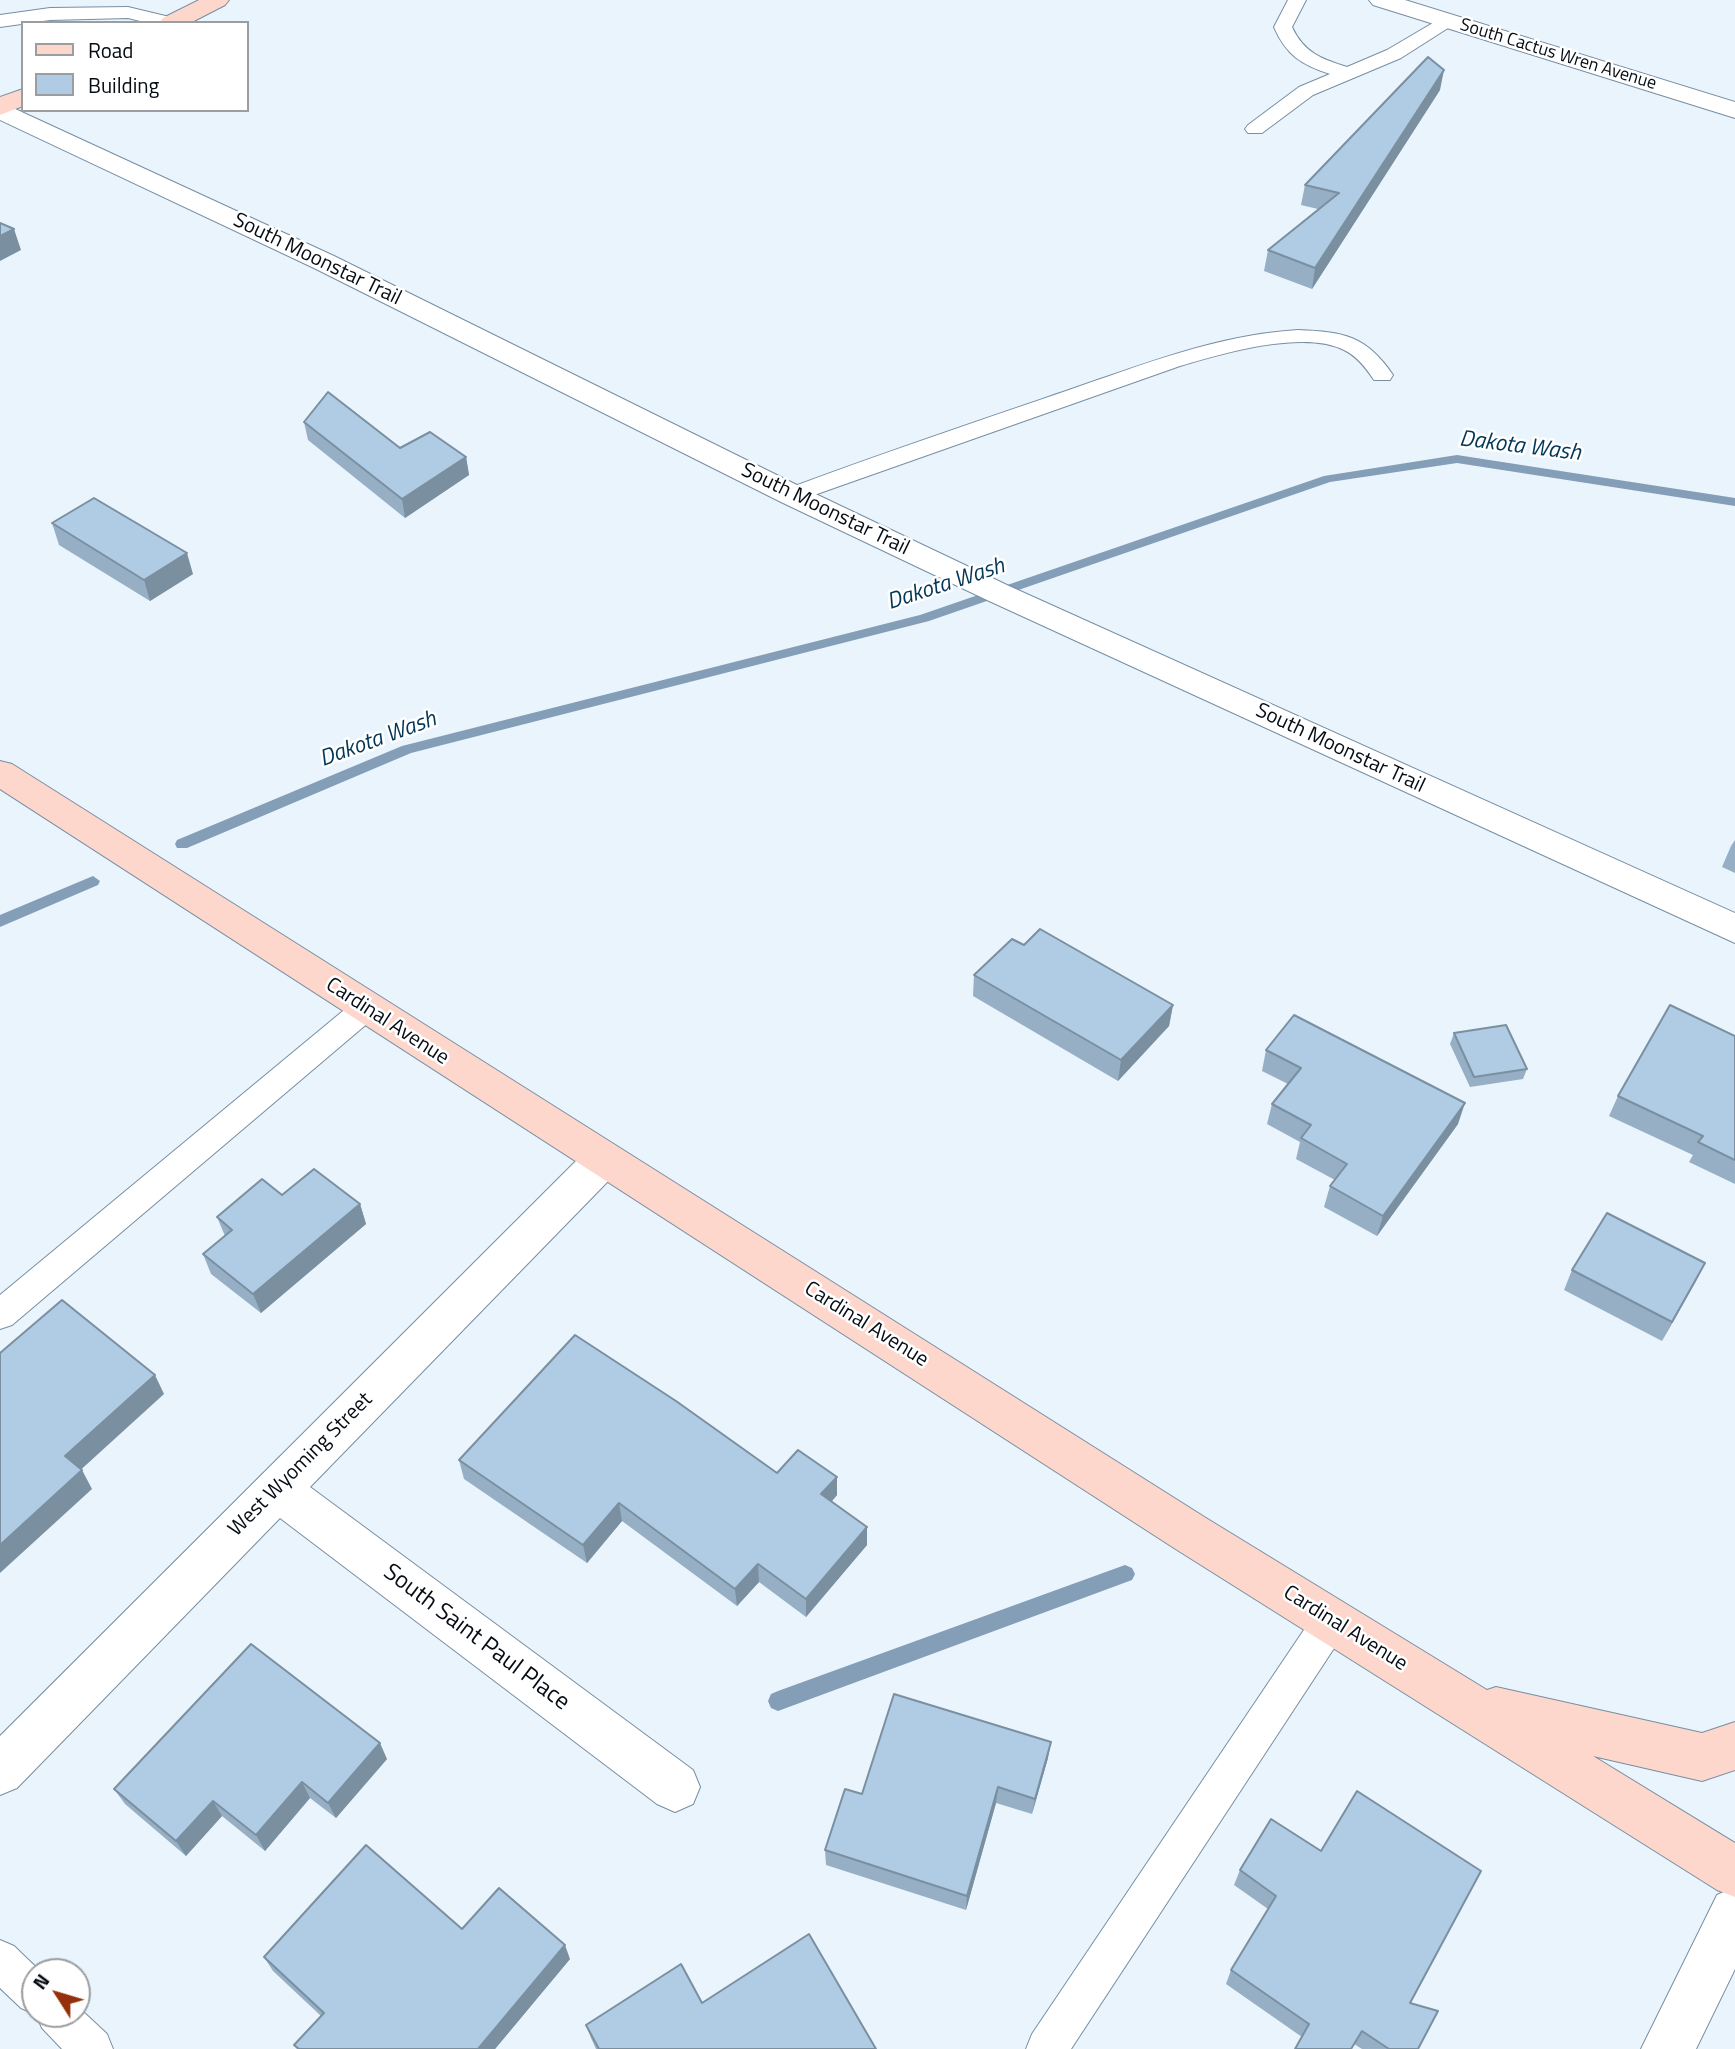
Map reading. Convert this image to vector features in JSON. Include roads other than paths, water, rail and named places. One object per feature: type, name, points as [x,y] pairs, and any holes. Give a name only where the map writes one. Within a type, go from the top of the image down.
[{"type":"main road","points":[[175,21],[217,0]]},
{"type":"main road","points":[[0,109],[21,97]]},
{"type":"main road","name":"Cardinal Avenue","points":[[0,774],[365,1009],[1331,1621],[1735,1872]]},
{"type":"main road","points":[[1465,1703],[1702,1757],[1735,1746]]},
{"type":"street","name":"South Cactus Wren Avenue","points":[[1381,0],[1735,110]]},
{"type":"street","name":"South Moonstar Trail","points":[[0,109],[324,262],[792,495],[998,593],[1735,929]]},
{"type":"street","name":"West Wyoming Street","points":[[0,1771],[603,1160]]},
{"type":"street","name":"South Saint Paul Place","points":[[277,1489],[675,1787]]},
{"type":"street","points":[[1668,2049],[1735,1913]]},
{"type":"lane","points":[[29,0],[0,20],[50,14],[128,12],[163,21]]},
{"type":"lane","points":[[128,12],[145,0]]},
{"type":"lane","points":[[1297,0],[1283,27],[1290,46],[1304,58],[1348,73]]},
{"type":"lane","points":[[1255,130],[1306,91],[1394,54],[1450,22]]},
{"type":"lane","points":[[792,495],[928,444],[1141,372],[1243,344],[1280,337],[1330,338],[1362,349],[1382,375]]},
{"type":"lane","points":[[0,1315],[365,1009]]},
{"type":"lane","points":[[1047,2049],[1331,1621]]},
{"type":"lane","points":[[0,1960],[21,1980]]},
{"type":"lane","points":[[70,2028],[92,2049]]},
{"type":"waterway","name":"Dakota Wash","points":[[182,844],[407,749],[924,618],[1328,479],[1457,459],[1735,502]]},
{"type":"waterway","name":"Dakota Wash","points":[[0,921],[93,881]]},
{"type":"waterway","points":[[778,1701],[1125,1574]]}]
